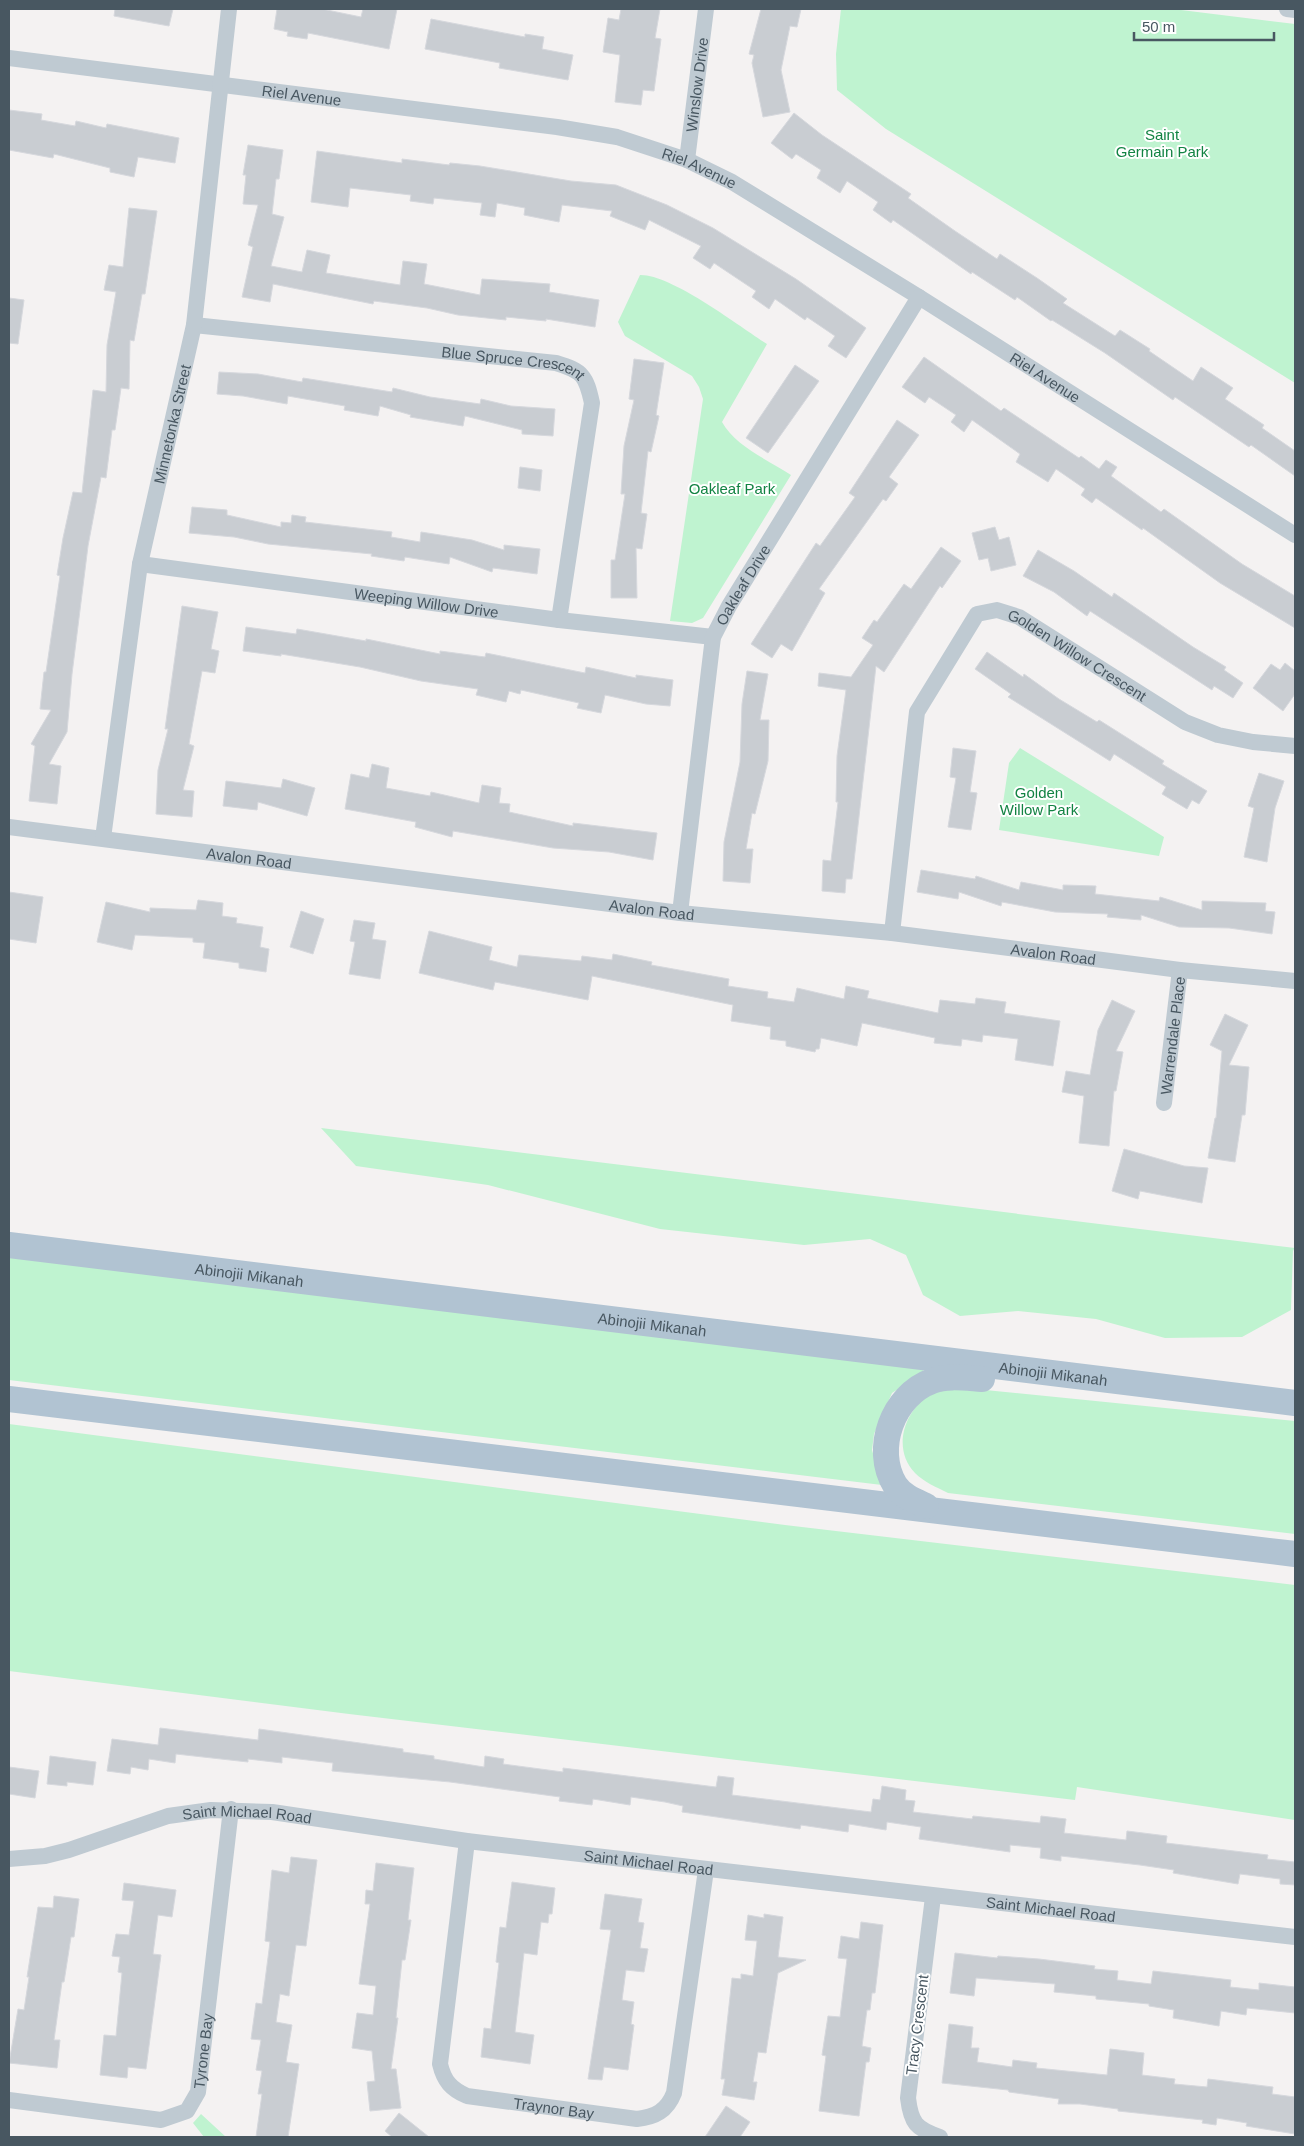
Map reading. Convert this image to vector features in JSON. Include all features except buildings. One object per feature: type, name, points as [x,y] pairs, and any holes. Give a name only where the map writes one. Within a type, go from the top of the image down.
[{"type":"main road","name":"Abinojii Mikanah","points":[[9,1245],[1295,1403]]},
{"type":"main road","points":[[936,1511],[909,1499],[896,1486],[890,1474],[886,1451],[890,1425],[904,1400],[914,1391],[932,1381],[953,1378],[1006,1381],[1116,1394],[1239,1396]]},
{"type":"main road","points":[[9,1399],[1295,1554]]},
{"type":"street","name":"Minnetonka Street","points":[[103,838],[140,564],[194,325],[229,9]]},
{"type":"street","name":"Winslow Drive","points":[[687,160],[706,9]]},
{"type":"street","points":[[1287,9],[1295,10]]},
{"type":"street","name":"Riel Avenue","points":[[9,58],[557,127],[617,137],[687,160],[732,182],[919,297],[1295,535]]},
{"type":"street","name":"Oakleaf Drive","points":[[680,913],[713,637],[729,606],[919,297]]},
{"type":"street","name":"Blue Spruce Crescent","points":[[194,325],[556,363],[580,371],[588,384],[592,403],[559,620]]},
{"type":"street","name":"Weeping Willow Drive","points":[[140,564],[559,620],[713,637]]},
{"type":"street","name":"Golden Willow Crescent","points":[[892,932],[916,712],[977,614],[997,610],[1019,617],[1185,722],[1218,735],[1252,742],[1295,746]]},
{"type":"street","name":"Avalon Road","points":[[9,827],[680,913],[892,932],[1180,970],[1295,981]]},
{"type":"street","name":"Warrendale Place","points":[[1164,1103],[1180,970]]},
{"type":"street","name":"Saint Michael Road","points":[[9,1859],[45,1856],[69,1850],[168,1816],[231,1809],[272,1812],[467,1841],[706,1870],[1295,1937]]},
{"type":"street","name":"Tyrone Bay","points":[[9,2100],[161,2120],[187,2111],[198,2092],[231,1809]]},
{"type":"street","name":"Traynor Bay","points":[[467,1841],[440,2064],[447,2083],[456,2091],[467,2096],[636,2118],[650,2117],[662,2112],[670,2104],[674,2093],[706,1870]]},
{"type":"street","name":"Tracy Crescent","points":[[933,1897],[908,2098],[910,2114],[917,2127],[940,2137]]},
{"type":"green space","name":"Saint Germain Park","points":[[841,9],[1173,9],[1295,24],[1295,383],[886,129],[837,90],[836,54]]},
{"type":"green space","name":"Oakleaf Park","points":[[640,275],[653,277],[669,283],[705,302],[767,344],[722,422],[728,431],[743,445],[791,475],[703,618],[692,623],[670,621],[703,399],[699,387],[692,376],[625,336],[618,322]]},
{"type":"green space","name":"Golden Willow Park","points":[[1020,748],[1164,837],[1159,856],[999,830],[1009,763]]},
{"type":"green space","points":[[321,1128],[1295,1248],[1295,1253],[1293,1249],[1291,1310],[1242,1337],[1165,1338],[1096,1319],[1018,1311],[960,1316],[923,1295],[906,1255],[870,1239],[804,1245],[660,1229],[488,1185],[356,1166]]},
{"type":"green space","points":[[9,1256],[924,1366],[923,1373],[892,1393],[874,1434],[872,1450],[882,1485],[9,1380]]},
{"type":"green space","points":[[945,1386],[1295,1421],[1295,1534],[948,1493],[926,1482],[915,1473],[904,1453],[903,1443],[907,1421],[913,1411],[928,1395]]},
{"type":"green space","points":[[9,1424],[785,1525],[1295,1585],[1295,1820],[1077,1787],[1075,1800],[349,1714],[9,1671]]},
{"type":"green space","points":[[201,2114],[226,2137],[204,2137],[193,2123]]}]
